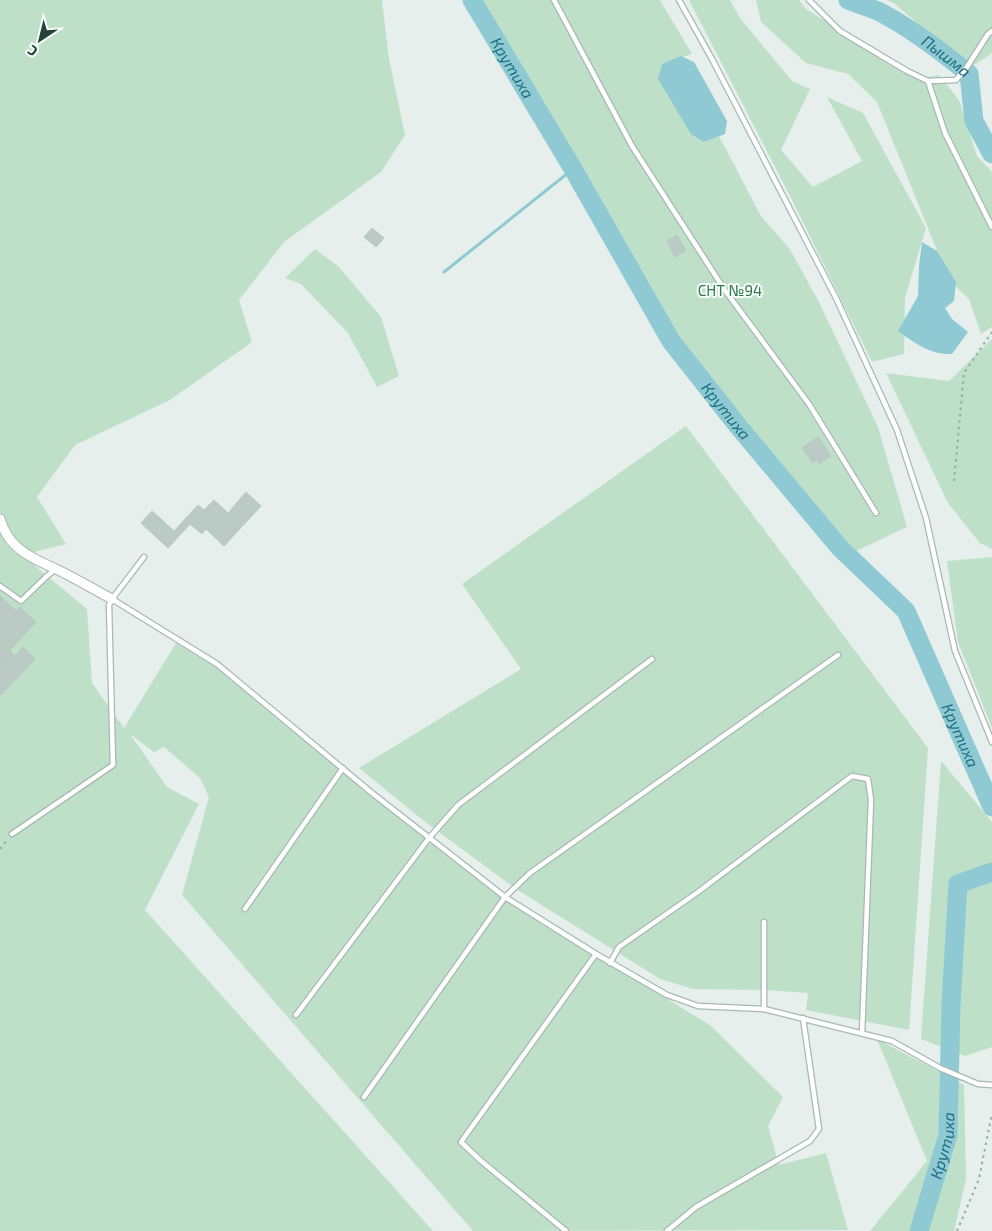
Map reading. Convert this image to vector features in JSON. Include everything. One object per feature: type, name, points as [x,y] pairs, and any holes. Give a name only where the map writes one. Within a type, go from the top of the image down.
[{"type":"street","points":[[0,520],[7,536],[20,550],[38,562],[56,569],[112,599]]},
{"type":"lane","points":[[554,0],[632,146],[724,289],[809,404],[876,513]]},
{"type":"lane","points":[[679,0],[712,59],[836,298],[897,430],[926,518],[955,651],[992,742]]},
{"type":"lane","points":[[809,0],[840,31],[928,81],[956,80],[968,67],[988,34],[992,31]]},
{"type":"lane","points":[[928,81],[945,133],[992,227]]},
{"type":"lane","points":[[12,834],[113,765],[109,605],[144,557]]},
{"type":"lane","points":[[0,586],[21,601],[56,569]]},
{"type":"lane","points":[[112,599],[217,664],[342,768],[506,897],[610,963],[667,995],[698,1006],[764,1009],[892,1041],[940,1068],[978,1084],[992,1085]]},
{"type":"lane","points":[[364,1097],[506,897],[530,873],[838,655]]},
{"type":"lane","points":[[296,1015],[429,838],[458,805],[652,658]]},
{"type":"lane","points":[[246,909],[342,768]]},
{"type":"lane","points":[[610,963],[619,947],[698,892],[852,776],[868,779],[872,800],[862,1033]]},
{"type":"lane","points":[[764,922],[764,1009]]},
{"type":"lane","points":[[566,1231],[461,1142],[596,954]]},
{"type":"lane","points":[[667,1231],[673,1229],[696,1206],[810,1141],[819,1129],[804,1018]]},
{"type":"path","points":[[954,481],[964,373],[992,332]]},
{"type":"path","points":[[0,849],[12,834]]},
{"type":"path","points":[[957,1231],[980,1179],[992,1113]]},
{"type":"green space","points":[[0,0],[382,0],[389,59],[405,135],[381,172],[284,242],[239,300],[252,342],[170,400],[75,445],[37,497],[66,544],[22,555],[87,609],[92,683],[124,728],[176,643],[222,671],[490,889],[711,1026],[783,1097],[768,1126],[779,1165],[826,1153],[848,1230],[473,1231],[182,895],[209,797],[200,778],[164,747],[154,752],[130,734],[167,787],[199,804],[145,910],[433,1231],[0,1231]]},
{"type":"green space","name":"СНТ №94","points":[[481,0],[660,0],[692,54],[662,64],[704,142],[719,136],[761,216],[789,248],[818,300],[878,427],[907,527],[852,553],[678,346]]},
{"type":"green space","points":[[689,0],[730,0],[740,18],[792,81],[810,89],[781,150],[813,187],[862,161],[827,97],[863,113],[926,228],[905,298],[904,354],[872,362],[790,196]]},
{"type":"green space","points":[[756,0],[799,0],[806,9],[918,79],[939,75],[959,100],[977,156],[992,172],[992,327],[981,334],[969,299],[949,280],[877,102],[848,74],[806,63],[761,22]]},
{"type":"green space","points":[[887,0],[992,0],[992,53],[970,68],[895,4]]},
{"type":"green space","points":[[315,249],[338,266],[381,317],[399,376],[377,387],[348,333],[301,284],[285,278]]},
{"type":"green space","points":[[992,339],[992,549],[980,543],[948,503],[886,373],[949,381]]},
{"type":"green space","points":[[686,426],[928,748],[909,1030],[806,1010],[808,993],[766,990],[693,989],[660,979],[516,889],[424,821],[359,768],[521,669],[462,584]]},
{"type":"green space","points":[[992,557],[992,728],[958,642],[947,561]]},
{"type":"green space","points":[[941,761],[992,822],[992,1047],[965,1056],[921,1039]]},
{"type":"green space","points":[[877,1039],[964,1085],[966,1179],[954,1231],[870,1231],[927,1161]]},
{"type":"water","points":[[681,56],[694,62],[727,121],[725,134],[704,142],[691,134],[658,79],[662,64]]},
{"type":"water","points":[[922,242],[937,251],[956,282],[954,301],[945,308],[952,319],[968,332],[952,354],[937,353],[917,344],[898,331],[918,296]]},
{"type":"building","points":[[372,228],[384,238],[376,247],[364,237]]},
{"type":"building","points":[[677,235],[686,251],[675,257],[667,241]]},
{"type":"building","points":[[818,437],[831,456],[819,464],[817,460],[813,463],[802,448]]},
{"type":"building","points":[[246,492],[261,506],[224,546],[206,529],[202,534],[190,524],[168,548],[141,523],[152,511],[174,531],[198,505],[204,510],[214,500],[228,513]]},
{"type":"building","points":[[0,596],[16,611],[20,607],[36,622],[0,661]]},
{"type":"building","points":[[23,647],[35,659],[0,696],[0,661],[10,651],[15,656]]},
{"type":"waterway","name":"Крутиха","points":[[472,0],[573,169],[671,341],[738,426],[840,548],[906,611],[992,807]]},
{"type":"waterway","name":"Пышма","points":[[848,0],[878,11],[914,32],[969,74],[974,121],[992,154]]},
{"type":"waterway","points":[[444,272],[573,169]]},
{"type":"waterway","name":"Крутиха","points":[[919,1231],[948,1135],[951,1004],[958,884],[992,872]]}]
